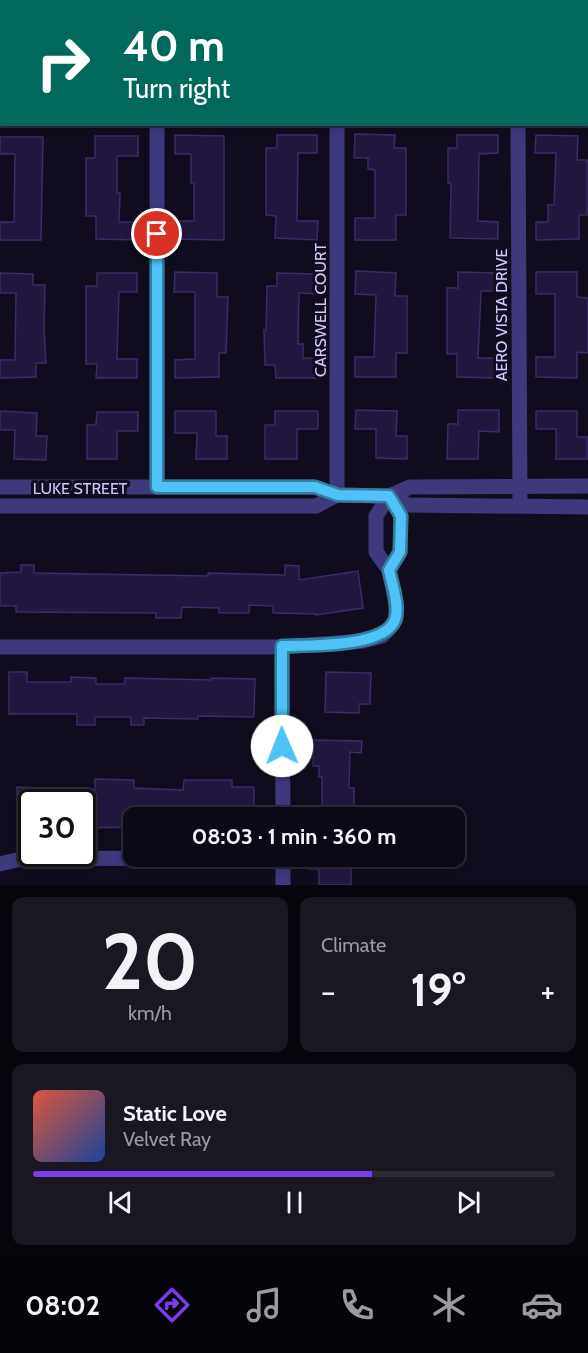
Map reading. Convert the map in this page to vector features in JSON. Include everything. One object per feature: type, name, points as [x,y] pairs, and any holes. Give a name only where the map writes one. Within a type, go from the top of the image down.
[{"type":"street","points":[[157,126],[157,487]]},
{"type":"street","name":"CARSWELL COURT","points":[[338,126],[338,495]]},
{"type":"street","name":"AERO VISTA DRIVE","points":[[518,126],[520,506]]},
{"type":"street","name":"LUKE STREET","points":[[389,496],[410,487],[588,486]]},
{"type":"street","name":"LUKE STREET","points":[[0,487],[315,487],[338,495],[389,496],[409,505],[588,507]]},
{"type":"street","name":"LUKE STREET","points":[[0,506],[316,506],[338,495]]},
{"type":"street","points":[[0,647],[282,646],[363,641],[382,636],[396,619],[396,604],[389,570],[376,552],[376,516],[389,496],[401,516],[400,552],[389,570]]},
{"type":"street","points":[[282,646],[283,807]]},
{"type":"street","points":[[0,864],[25,858],[123,858]]},
{"type":"street","points":[[283,867],[283,885]]},
{"type":"building","points":[[355,134],[395,135],[394,148],[406,148],[406,215],[396,215],[396,240],[355,240],[355,218],[375,218],[375,170],[368,169],[368,158],[354,158]]},
{"type":"building","points":[[175,135],[224,136],[224,240],[175,239],[175,221],[194,221],[194,183],[191,183],[191,154],[175,154]]},
{"type":"building","points":[[277,135],[317,135],[317,153],[298,153],[297,221],[318,221],[317,240],[275,238],[276,216],[266,215],[266,148],[277,148]]},
{"type":"building","points":[[457,135],[498,135],[498,153],[479,154],[478,221],[498,222],[498,239],[450,238],[451,183],[448,183],[448,148],[457,148]]},
{"type":"building","points":[[536,135],[578,136],[577,160],[587,160],[587,215],[579,215],[579,239],[536,240],[536,222],[548,222],[548,205],[554,205],[556,153],[535,153]]},
{"type":"building","points":[[95,136],[138,136],[138,156],[117,156],[117,193],[120,193],[119,222],[138,222],[138,240],[96,239],[96,216],[86,216],[86,158],[95,158]]},
{"type":"building","points":[[0,137],[43,137],[41,240],[0,240],[0,222],[14,222],[15,154],[0,154]]},
{"type":"building","points":[[356,271],[396,273],[395,296],[407,296],[407,353],[396,353],[396,377],[355,377],[355,357],[374,357],[376,295],[355,294]]},
{"type":"building","points":[[175,272],[217,273],[217,297],[228,297],[226,353],[219,353],[219,377],[175,378],[175,360],[195,359],[195,292],[174,292]]},
{"type":"building","points":[[458,272],[498,273],[498,291],[481,291],[478,358],[499,358],[498,378],[457,377],[457,354],[447,354],[447,288],[458,288]]},
{"type":"building","points":[[536,272],[577,272],[577,297],[588,298],[588,353],[577,352],[577,378],[536,377],[536,357],[555,357],[555,294],[536,294]]},
{"type":"building","points":[[0,273],[33,274],[33,285],[45,285],[46,363],[36,363],[36,377],[0,378],[0,360],[15,360],[16,293],[0,293]]},
{"type":"building","points":[[97,273],[137,273],[137,292],[119,292],[117,359],[137,359],[137,378],[96,378],[97,364],[86,364],[86,286],[97,286]]},
{"type":"building","points":[[277,273],[318,274],[318,294],[299,293],[298,344],[303,344],[303,358],[317,358],[317,378],[276,378],[275,365],[265,365],[264,330],[266,330],[267,286],[277,286]]},
{"type":"building","points":[[356,410],[397,411],[396,436],[407,436],[407,459],[376,458],[376,429],[355,429]]},
{"type":"building","points":[[458,410],[499,410],[499,432],[479,431],[478,459],[447,459],[448,424],[458,424]]},
{"type":"building","points":[[0,411],[37,413],[36,436],[47,436],[46,460],[14,459],[15,430],[0,430]]},
{"type":"building","points":[[175,411],[216,411],[216,436],[227,436],[227,459],[196,459],[197,433],[175,433]]},
{"type":"building","points":[[275,411],[318,411],[318,429],[297,429],[297,459],[265,459],[265,425],[275,425]]},
{"type":"building","points":[[536,411],[577,411],[577,437],[587,437],[587,459],[556,459],[556,429],[536,429]]},
{"type":"building","points":[[97,412],[138,412],[138,431],[117,431],[117,459],[87,459],[87,425],[96,425]]},
{"type":"building","points":[[21,565],[34,565],[34,573],[208,576],[208,573],[285,575],[285,565],[299,566],[299,580],[358,571],[363,608],[316,615],[273,613],[273,606],[249,605],[249,613],[219,613],[219,608],[182,607],[181,618],[156,618],[156,613],[16,612],[16,606],[0,606],[0,573],[21,572]]},
{"type":"building","points":[[9,672],[27,672],[27,682],[71,682],[71,677],[96,678],[96,684],[125,684],[125,678],[255,679],[254,717],[144,718],[144,725],[131,725],[131,717],[95,717],[95,725],[77,725],[77,714],[9,714]]},
{"type":"building","points":[[326,672],[371,673],[370,704],[359,704],[359,713],[325,712]]},
{"type":"building","points":[[314,740],[362,741],[361,753],[350,752],[349,788],[354,788],[354,807],[322,807],[322,777],[319,777],[319,766],[313,766]]},
{"type":"building","points":[[95,779],[134,780],[134,788],[183,790],[184,780],[232,780],[232,787],[254,787],[254,807],[123,807],[123,827],[96,828]]},
{"type":"building","points":[[17,787],[69,789],[18,789],[17,816]]},
{"type":"building","points":[[309,867],[351,867],[351,885],[319,885],[319,869],[309,869]]},
{"type":"route","points":[[157,234],[157,487],[315,487],[338,495],[389,496],[401,516],[400,552],[389,570],[396,604],[396,619],[389,629],[382,636],[363,641],[282,646],[282,746]]}]
